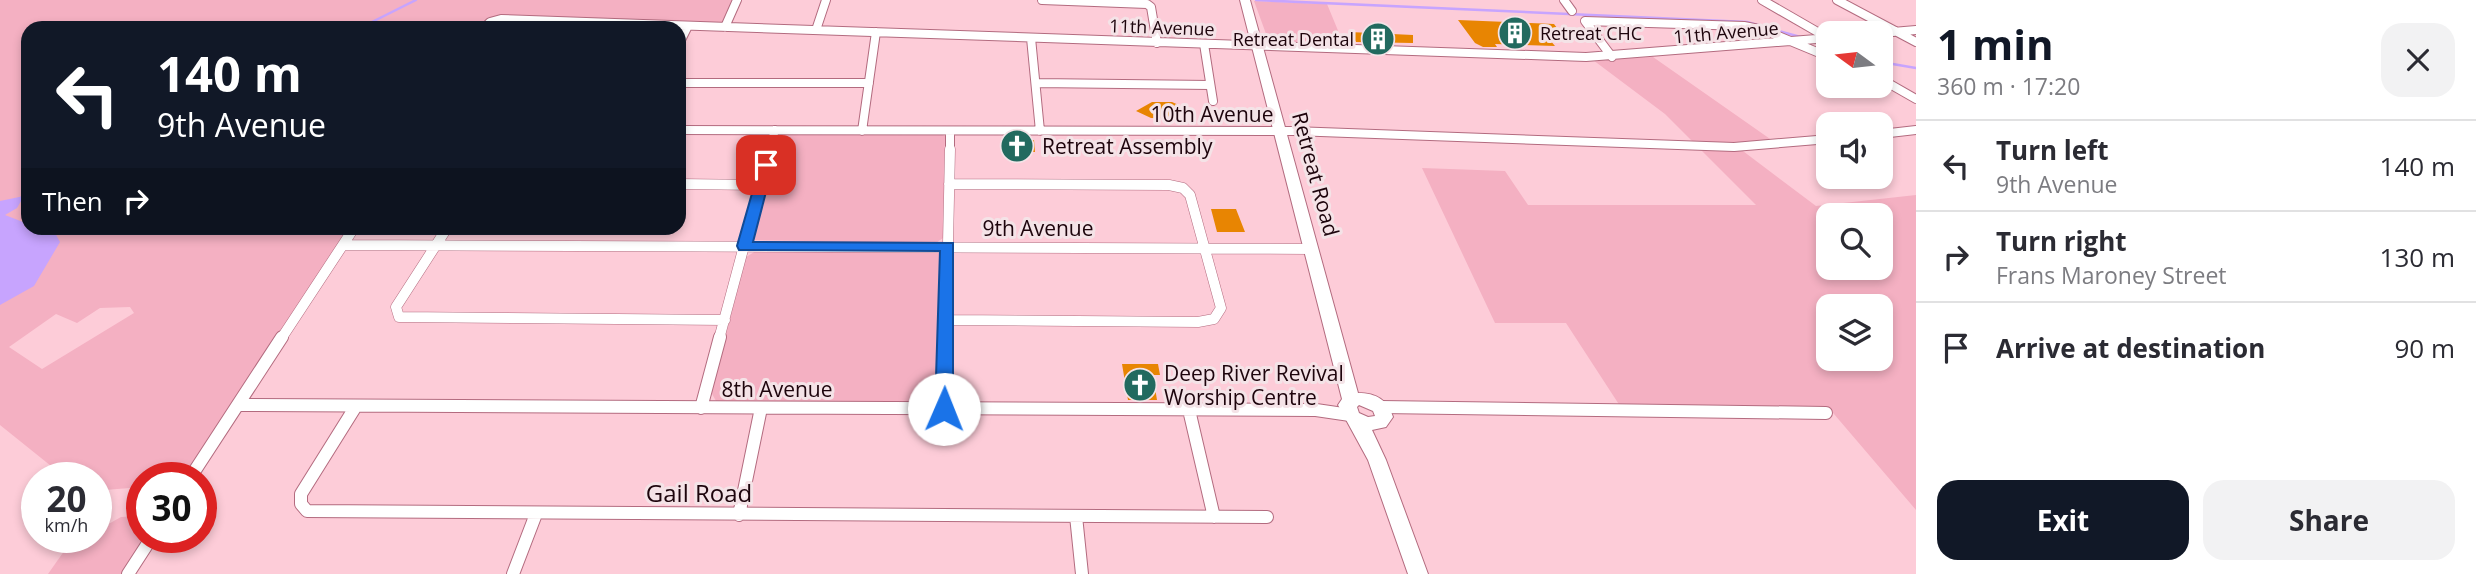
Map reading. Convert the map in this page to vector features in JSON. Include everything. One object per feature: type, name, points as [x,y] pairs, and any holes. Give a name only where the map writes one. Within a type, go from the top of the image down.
[{"type":"main road","name":"Retreat Road","points":[[1246,1],[1342,360],[1365,411]]},
{"type":"main road","points":[[1365,411],[1377,460],[1418,574]]},
{"type":"street","points":[[725,27],[737,0]]},
{"type":"street","points":[[816,30],[826,0]]},
{"type":"street","points":[[1042,0],[1147,4],[1151,8],[1157,43]]},
{"type":"street","points":[[1564,0],[1572,10]]},
{"type":"street","points":[[1762,0],[1816,31]]},
{"type":"street","points":[[1837,0],[1916,42]]},
{"type":"street","name":"11th Avenue","points":[[492,21],[510,21]]},
{"type":"street","points":[[1612,57],[1585,21],[1744,26],[1763,30],[1816,51]]},
{"type":"street","points":[[686,30],[688,26]]},
{"type":"street","name":"11th Avenue","points":[[688,26],[1612,57],[1816,39]]},
{"type":"street","points":[[1894,32],[1916,30]]},
{"type":"street","points":[[862,131],[876,33]]},
{"type":"street","points":[[1031,38],[1040,131]]},
{"type":"street","points":[[1204,44],[1213,102]]},
{"type":"street","points":[[686,83],[869,83]]},
{"type":"street","points":[[1035,83],[1210,85]]},
{"type":"street","points":[[1894,86],[1916,99]]},
{"type":"street","name":"10th Avenue","points":[[686,130],[1281,132],[1714,147],[1816,140]]},
{"type":"street","points":[[701,408],[775,130]]},
{"type":"street","points":[[1893,133],[1916,130]]},
{"type":"street","points":[[944,409],[950,131]]},
{"type":"street","points":[[686,184],[761,185]]},
{"type":"street","points":[[946,320],[1209,321],[1217,316],[1221,309],[1190,195],[1179,186],[949,184]]},
{"type":"street","points":[[200,462],[349,235]]},
{"type":"street","points":[[443,235],[396,307],[399,317],[725,320]]},
{"type":"street","name":"9th Avenue","points":[[343,245],[1312,249]]},
{"type":"street","name":"8th Avenue","points":[[237,405],[1826,413]]},
{"type":"street","name":"Gail Road","points":[[356,406],[301,494],[301,504],[307,511],[1267,517]]},
{"type":"street","points":[[739,515],[761,408]]},
{"type":"street","points":[[1189,410],[1214,517]]},
{"type":"street","points":[[513,574],[536,514]]},
{"type":"street","points":[[1076,516],[1082,574]]},
{"type":"street","points":[[128,574],[142,553]]},
{"type":"shaded area","points":[[0,0],[734,0],[724,21],[714,25],[686,24],[686,21],[488,17],[485,21],[21,21],[21,235],[344,235],[195,462],[126,462],[126,488],[112,489],[112,462],[46,462],[0,425]],"holes":[[[130,307],[134,313],[42,369],[9,347],[56,314],[77,323],[100,308]]]},
{"type":"shaded area","points":[[1254,1],[1327,4],[1344,45],[1269,42]]},
{"type":"shaded area","points":[[1653,57],[1773,141],[1735,145],[1816,206],[1816,280],[1893,280],[1893,203],[1843,203],[1916,195],[1916,510],[1828,407],[1620,406],[1566,323],[1495,323],[1422,168],[1505,171],[1528,205],[1756,205],[1665,114],[1593,60]]},
{"type":"shaded area","points":[[790,133],[936,133],[945,136],[943,238],[936,243],[754,240],[752,237],[777,139]]},
{"type":"shaded area","points":[[21,197],[17,208],[5,215],[21,221],[21,235],[56,235],[60,242],[34,286],[0,305],[0,201]]},
{"type":"shaded area","points":[[756,251],[938,252],[943,257],[939,393],[929,403],[716,401],[711,392],[746,257]]},
{"type":"shaded area","points":[[126,517],[126,553],[135,553],[121,574],[48,574],[63,553],[112,553],[112,522]]},
{"type":"building","name":"Retreat CHC","points":[[1458,20],[1554,24],[1567,41],[1550,40],[1555,46],[1495,44],[1497,47],[1483,47],[1475,43]]},
{"type":"building","name":"Retreat Dental","points":[[1350,32],[1413,35],[1413,43],[1356,42]]},
{"type":"building","points":[[1152,102],[1172,102],[1194,112],[1182,119],[1151,118],[1136,111]]},
{"type":"building","name":"Retreat Assembly","points":[[1005,140],[1034,140],[1035,152],[1003,152]]},
{"type":"building","points":[[1211,209],[1236,209],[1245,232],[1217,232]]},
{"type":"building","name":"Deep River Revival Worship Centre","points":[[1122,364],[1158,364],[1160,375],[1153,375],[1157,400],[1128,400]]},
{"type":"waterway","points":[[374,21],[416,0]]},
{"type":"waterway","points":[[1256,0],[1747,22],[1804,38]]},
{"type":"waterway","points":[[1894,64],[1916,68]]},
{"type":"place","name":"Retreat CHC","points":[[1515,33]]},
{"type":"place","name":"Retreat Dental","points":[[1378,39]]},
{"type":"place","name":"Retreat Assembly","points":[[1017,146]]},
{"type":"place","name":"Deep River Revival Worship Centre","points":[[1140,385]]},
{"type":"route","points":[[766,165],[745,246],[948,247],[944,409]]}]
